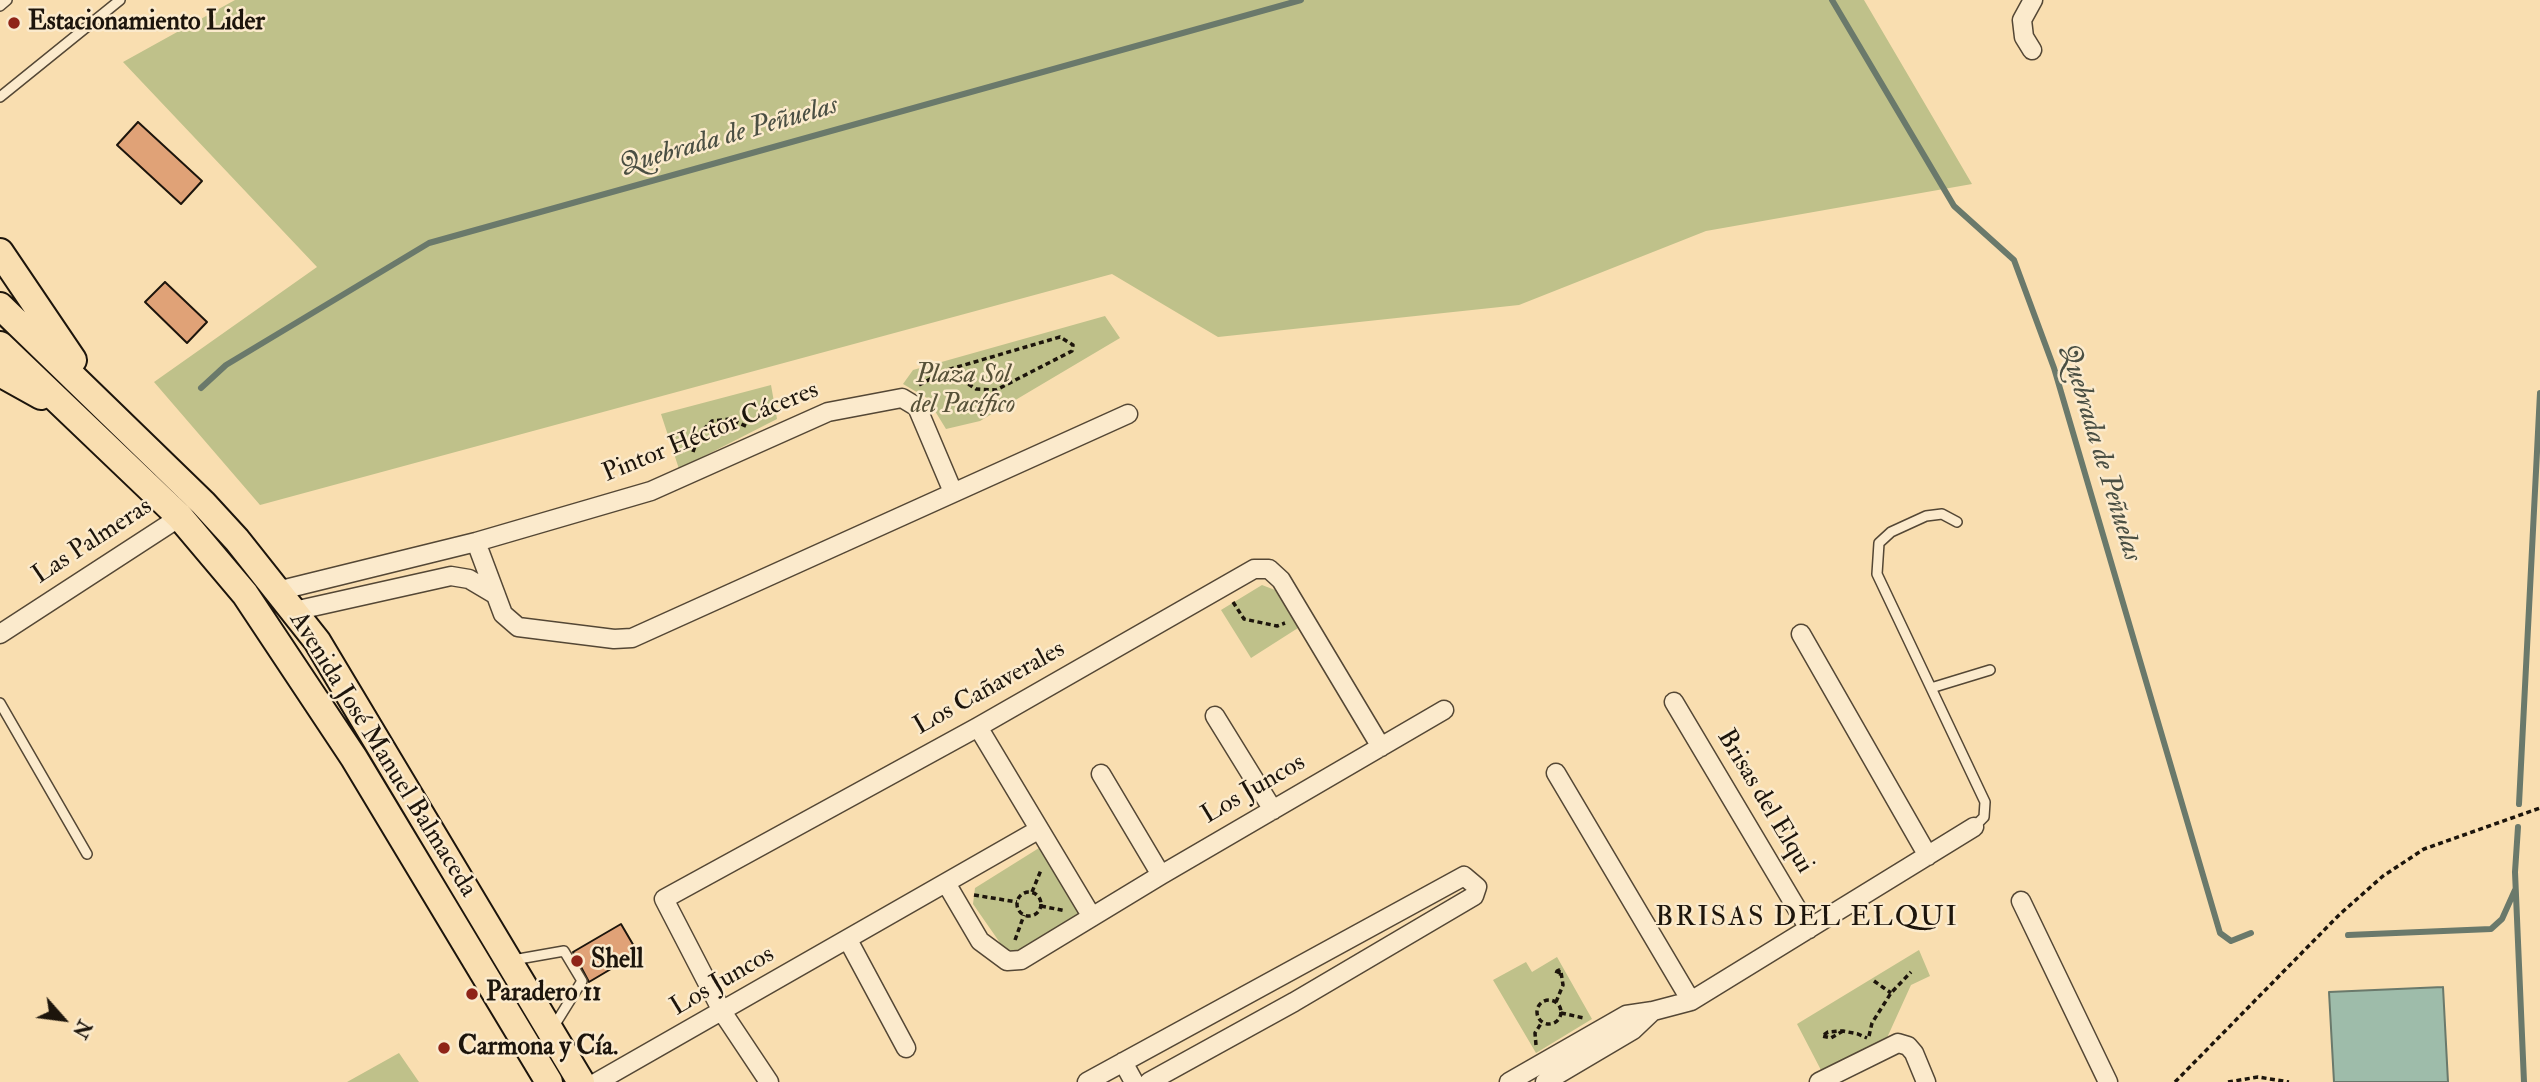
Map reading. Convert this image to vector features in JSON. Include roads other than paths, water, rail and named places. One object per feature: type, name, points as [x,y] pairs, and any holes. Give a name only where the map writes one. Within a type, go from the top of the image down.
[{"type":"main road","points":[[0,252],[100,400]]},
{"type":"main road","name":"Avenida José Manuel Balmaceda","points":[[0,306],[100,400],[202,503],[317,641],[581,1082]]},
{"type":"main road","name":"Avenida José Manuel Balmaceda","points":[[0,345],[180,517],[245,594],[354,758],[548,1082]]},
{"type":"main road","points":[[0,373],[76,415]]},
{"type":"street","points":[[2032,50],[2024,37],[2022,20],[2033,0]]},
{"type":"street","name":"Pintor Héctor Cáceres","points":[[286,601],[650,491],[828,412],[902,398],[917,407],[953,492]]},
{"type":"street","points":[[476,542],[503,614],[519,627],[614,639],[632,638],[1128,414]]},
{"type":"street","name":"Las Palmeras","points":[[0,634],[180,517]]},
{"type":"street","name":"Los Cañaverales","points":[[723,1013],[664,899],[978,727],[1254,569],[1269,569],[1281,580],[1381,747]]},
{"type":"street","points":[[286,601],[452,576],[469,579],[496,595]]},
{"type":"street","points":[[1801,634],[1928,856]]},
{"type":"street","name":"Brisas del Elqui","points":[[1674,702],[1809,929]]},
{"type":"street","name":"Los Juncos","points":[[949,887],[981,941],[1008,961],[1021,961],[1161,875],[1444,710]]},
{"type":"street","points":[[1215,716],[1273,810]]},
{"type":"street","points":[[978,727],[1092,917]]},
{"type":"street","points":[[1556,773],[1692,1001]]},
{"type":"street","points":[[1101,774],[1161,875]]},
{"type":"street","points":[[1509,1082],[1626,1015],[1692,1001],[1974,827]]},
{"type":"street","name":"Los Juncos","points":[[597,1082],[848,940],[949,887],[1038,830]]},
{"type":"street","points":[[1087,1082],[1464,876],[1477,887],[1474,896],[1294,1002],[1149,1082]]},
{"type":"street","points":[[2021,901],[2108,1082]]},
{"type":"street","points":[[848,940],[906,1048]]},
{"type":"street","points":[[1281,976],[1294,1002]]},
{"type":"street","points":[[1554,1080],[1633,1030],[1653,1011]]},
{"type":"street","points":[[723,1013],[769,1082]]},
{"type":"street","points":[[1819,1082],[1870,1047],[1898,1043],[1908,1046],[1914,1053],[1926,1082]]},
{"type":"street","points":[[1123,1062],[1133,1082]]},
{"type":"lane","points":[[0,6],[7,0]]},
{"type":"lane","points":[[0,96],[120,0]]},
{"type":"lane","points":[[1956,522],[1942,514],[1926,516],[1891,532],[1879,543],[1877,574],[1985,802],[1984,817],[1974,827]]},
{"type":"lane","points":[[1931,688],[1990,670]]},
{"type":"lane","points":[[0,703],[87,854]]},
{"type":"lane","points":[[508,961],[564,951],[582,981],[550,1032]]},
{"type":"waterway","name":"Quebrada de Peñuelas","points":[[201,388],[226,365],[429,243],[1301,0]]},
{"type":"waterway","name":"Quebrada de Peñuelas","points":[[1832,0],[1954,206],[2014,260],[2054,368],[2220,933],[2231,941],[2251,933]]},
{"type":"waterway","points":[[2519,804],[2540,393]]},
{"type":"waterway","points":[[2518,827],[2515,872],[2524,1082]]},
{"type":"waterway","points":[[2348,935],[2491,929],[2502,919],[2515,890]]},
{"type":"place","name":"Estacionamiento Lider","points":[[14,23]]},
{"type":"place","name":"Shell","points":[[577,961]]},
{"type":"place","name":"Paradero 11","points":[[472,994]]},
{"type":"place","name":"Carmona y Cía.","points":[[444,1048]]},
{"type":"district","name":"BRISAS DEL ELQUI","points":[[1807,919]]},
{"type":"park label","name":"Plaza Sol del Pacífico","points":[[963,391]]}]
